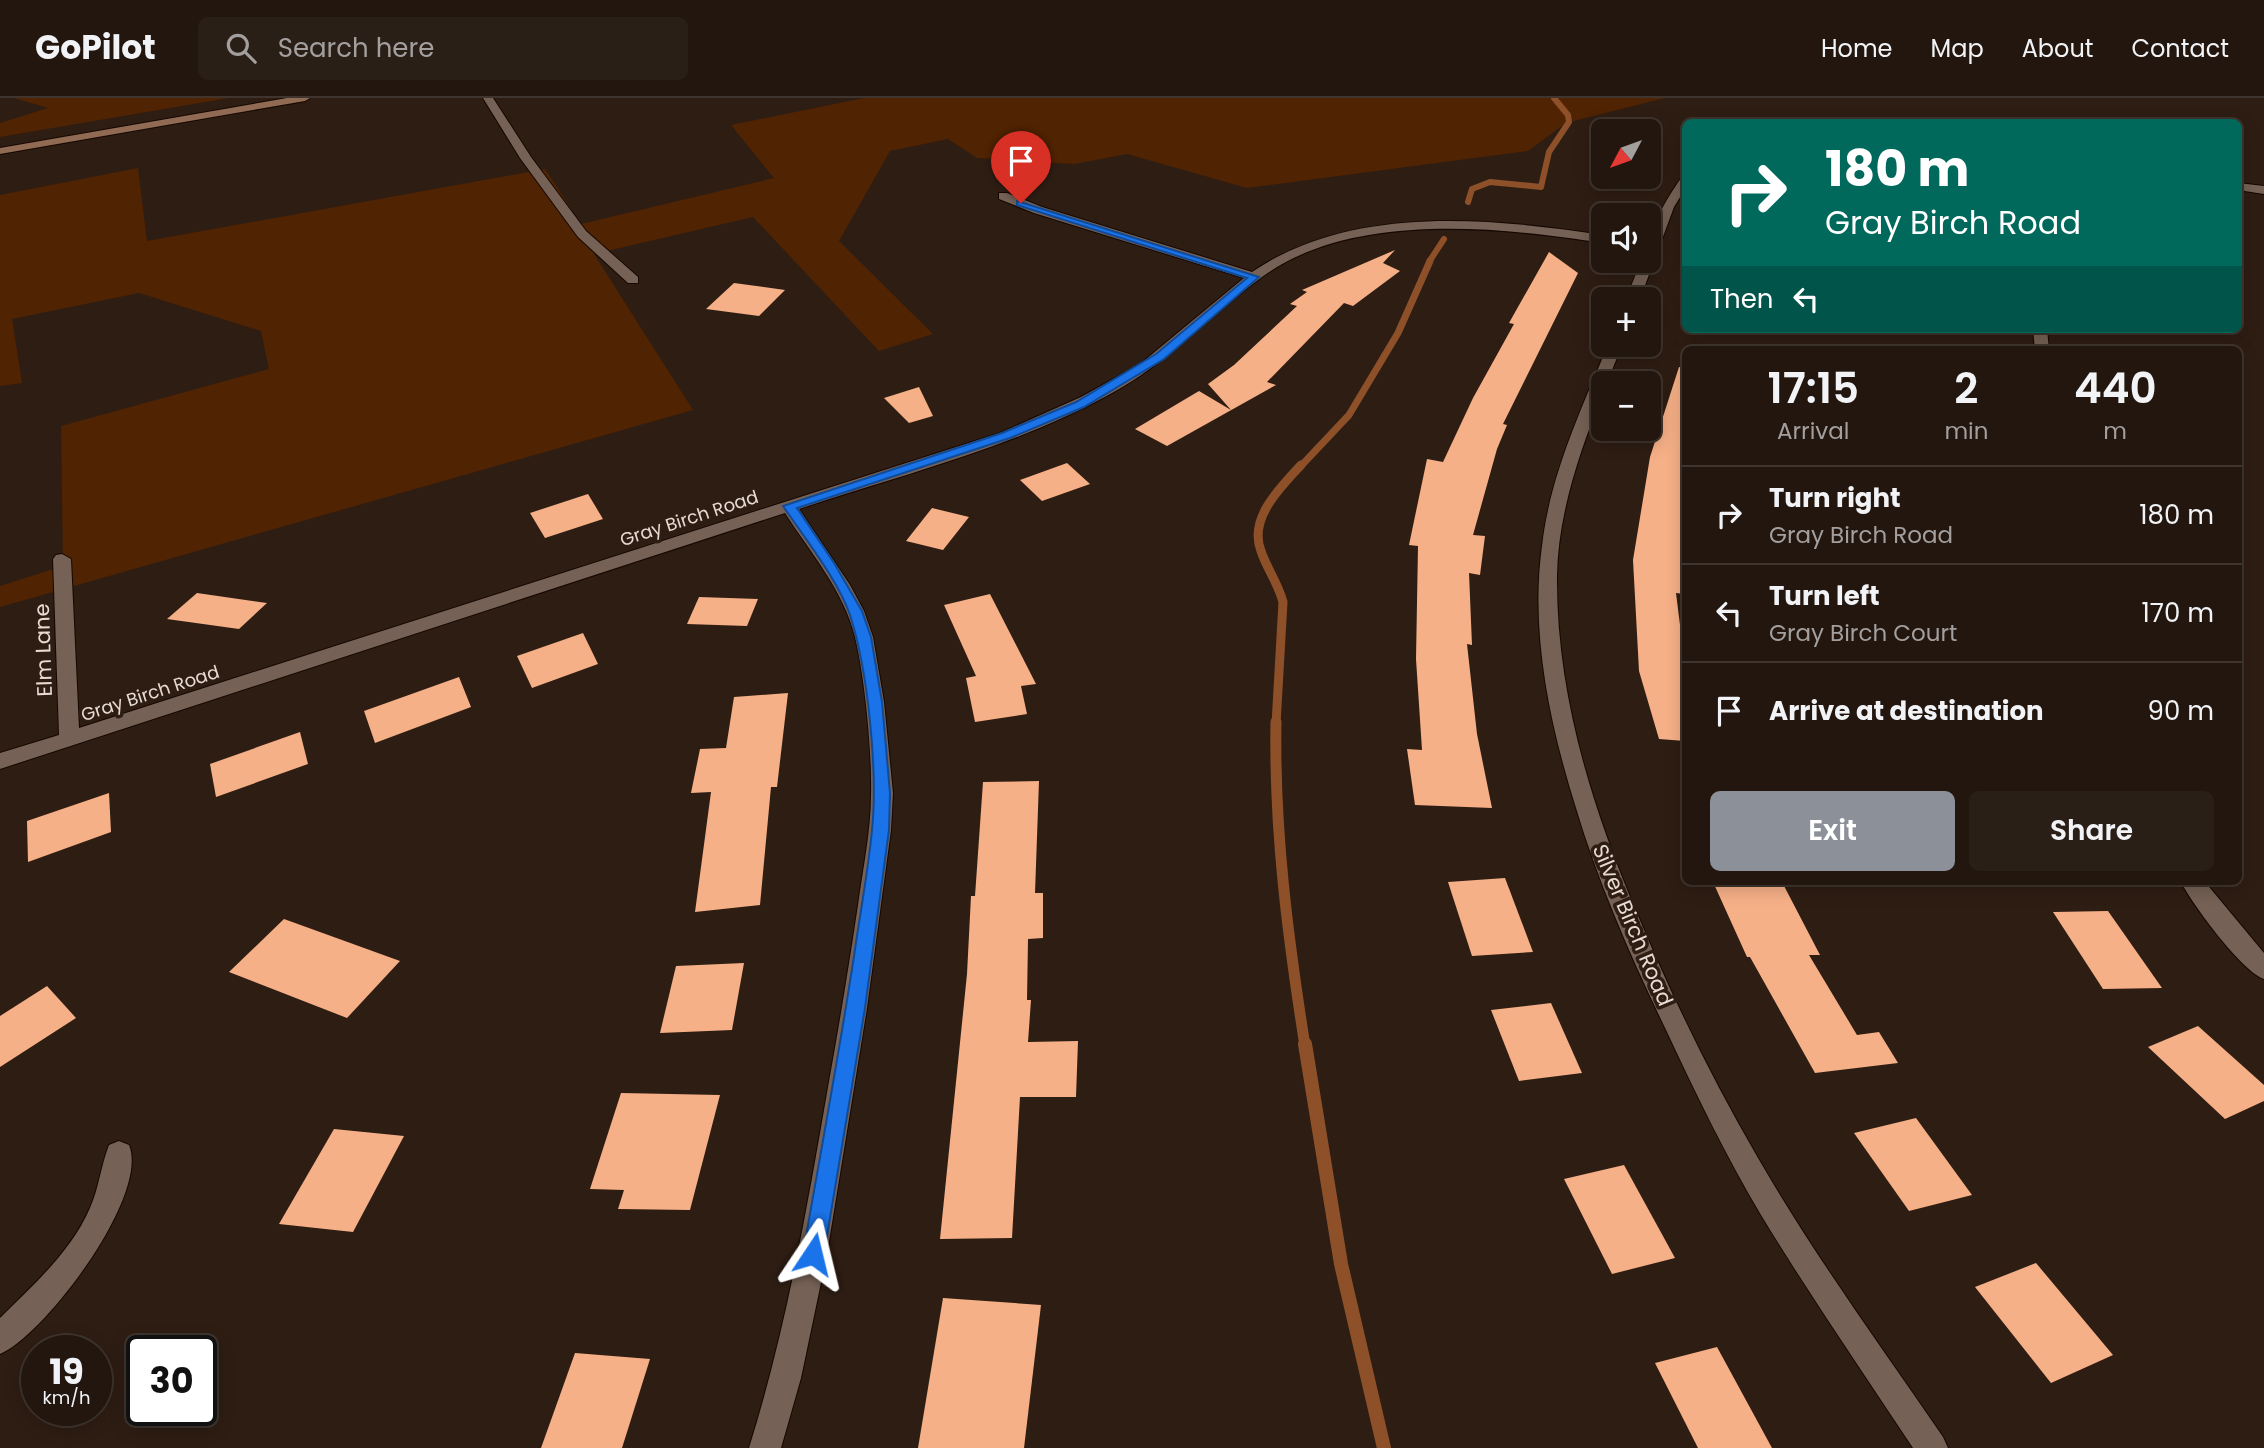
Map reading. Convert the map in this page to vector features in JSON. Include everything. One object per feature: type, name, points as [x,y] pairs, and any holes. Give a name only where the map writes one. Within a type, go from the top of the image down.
[{"type":"main road","points":[[0,151],[305,98]]},
{"type":"street","points":[[488,98],[505,120],[526,158],[582,234],[633,280]]},
{"type":"street","points":[[1661,223],[1682,185]]},
{"type":"street","points":[[2242,187],[2264,190]]},
{"type":"street","points":[[1003,196],[1038,210],[1254,277]]},
{"type":"street","name":"Gray Birch Road","points":[[0,761],[1006,436],[1080,404],[1160,356],[1254,277],[1276,262],[1313,247],[1360,235],[1442,226],[1503,226],[1591,237]]},
{"type":"street","name":"Silver Birch Road","points":[[1610,357],[1561,485],[1552,531],[1548,578],[1552,646],[1562,717],[1580,789],[1605,868],[1695,1069],[1721,1118],[1791,1236],[1932,1448]]},
{"type":"street","points":[[765,1448],[786,1378],[813,1254],[855,1008],[880,830],[882,793],[874,702],[855,611],[789,506]]},
{"type":"street","name":"Elm Lane","points":[[62,559],[69,740]]},
{"type":"street","points":[[2194,885],[2238,942],[2264,970]]},
{"type":"street","points":[[0,1339],[61,1278],[90,1238],[109,1198],[119,1154]]},
{"type":"shaded area","points":[[14,98],[229,98],[0,137],[0,123],[48,108]]},
{"type":"shaded area","points":[[864,98],[1665,98],[1566,123],[1528,151],[1247,188],[1127,154],[1075,164],[977,158],[948,139],[890,151],[839,241],[933,334],[879,351],[753,217],[594,254],[693,410],[0,607],[0,586],[63,566],[61,426],[269,369],[261,331],[139,293],[12,319],[22,383],[0,386],[0,195],[138,168],[147,241],[545,169],[581,224],[774,178],[731,125]]},
{"type":"building","points":[[1395,250],[1383,263],[1400,271],[1353,306],[1344,303],[1267,382],[1276,385],[1167,446],[1135,429],[1199,391],[1231,410],[1208,384],[1234,365],[1297,306],[1290,304],[1307,292],[1302,290]]},
{"type":"building","points":[[1549,252],[1578,273],[1503,424],[1507,425],[1497,449],[1473,535],[1485,536],[1480,575],[1469,573],[1472,645],[1467,644],[1477,734],[1492,808],[1415,805],[1407,749],[1422,750],[1416,659],[1418,546],[1409,545],[1427,459],[1443,462],[1473,398],[1514,324],[1509,323]]},
{"type":"building","points":[[734,283],[785,290],[759,316],[706,309]]},
{"type":"building","points":[[1679,367],[1682,368],[1682,594],[1676,593],[1682,641],[1682,741],[1659,739],[1639,671],[1633,560],[1650,457],[1655,441],[1661,441],[1661,423]]},
{"type":"building","points":[[919,387],[933,416],[909,423],[884,398]]},
{"type":"building","points":[[1067,463],[1090,484],[1042,501],[1020,480]]},
{"type":"building","points":[[588,494],[603,519],[545,538],[530,513]]},
{"type":"building","points":[[932,508],[969,517],[943,550],[906,541]]},
{"type":"building","points":[[197,593],[267,603],[239,629],[167,619]]},
{"type":"building","points":[[990,594],[1036,684],[1021,686],[1027,714],[975,722],[966,678],[976,676],[944,605]]},
{"type":"building","points":[[699,597],[758,599],[747,626],[687,624]]},
{"type":"building","points":[[583,633],[598,664],[532,688],[517,656]]},
{"type":"building","points":[[459,677],[471,707],[375,743],[364,711]]},
{"type":"building","points":[[788,693],[777,787],[771,787],[760,905],[695,912],[711,792],[691,793],[700,749],[726,748],[734,697]]},
{"type":"building","points":[[300,732],[308,764],[216,797],[210,764]]},
{"type":"building","points":[[1039,781],[1035,893],[1043,893],[1043,938],[1028,939],[1027,1000],[1031,1000],[1028,1042],[1078,1041],[1076,1097],[1020,1097],[1012,1238],[940,1239],[967,974],[971,896],[975,896],[983,782]]},
{"type":"building","points":[[109,793],[111,832],[28,862],[27,821]]},
{"type":"building","points":[[1505,878],[1533,952],[1472,956],[1448,882]]},
{"type":"building","points":[[1714,885],[1784,885],[1820,955],[1809,955],[1857,1035],[1879,1032],[1898,1063],[1815,1073],[1750,957],[1747,957]]},
{"type":"building","points":[[2108,911],[2162,988],[2103,989],[2053,912]]},
{"type":"building","points":[[284,919],[400,961],[347,1018],[229,972]]},
{"type":"building","points":[[744,963],[732,1030],[660,1033],[676,966]]},
{"type":"building","points":[[47,986],[76,1018],[0,1067],[0,1016]]},
{"type":"building","points":[[1551,1003],[1582,1073],[1519,1081],[1491,1010]]},
{"type":"building","points":[[2198,1026],[2264,1085],[2264,1101],[2225,1119],[2148,1047]]},
{"type":"building","points":[[621,1093],[720,1095],[690,1210],[618,1209],[624,1190],[590,1189]]},
{"type":"building","points":[[1916,1118],[1972,1195],[1909,1211],[1854,1133]]},
{"type":"building","points":[[334,1129],[404,1136],[353,1232],[279,1224]]},
{"type":"building","points":[[1624,1165],[1675,1258],[1612,1274],[1564,1179]]},
{"type":"building","points":[[2036,1263],[2113,1355],[2051,1383],[1975,1287]]},
{"type":"building","points":[[943,1298],[1041,1305],[1024,1448],[918,1448]]},
{"type":"building","points":[[1717,1347],[1772,1448],[1698,1448],[1655,1363]]},
{"type":"building","points":[[575,1353],[650,1359],[622,1448],[541,1448]]},
{"type":"waterway","points":[[1468,202],[1472,189],[1490,182],[1541,187],[1549,152],[1569,122],[1568,115],[1554,98]]},
{"type":"waterway","points":[[1429,262],[1444,239]]},
{"type":"waterway","points":[[1300,467],[1349,415],[1398,333],[1430,261]]},
{"type":"waterway","points":[[1276,724],[1283,602],[1261,551],[1259,527],[1269,504],[1301,465]]},
{"type":"waterway","points":[[1276,724],[1277,803],[1283,884],[1305,1046]]},
{"type":"waterway","points":[[1305,1044],[1341,1264],[1384,1448]]},
{"type":"route","points":[[813,1254],[855,1008],[880,830],[882,793],[874,702],[864,637],[855,611],[828,563],[789,506],[1006,436],[1080,404],[1160,356],[1254,277],[1021,203]]}]
